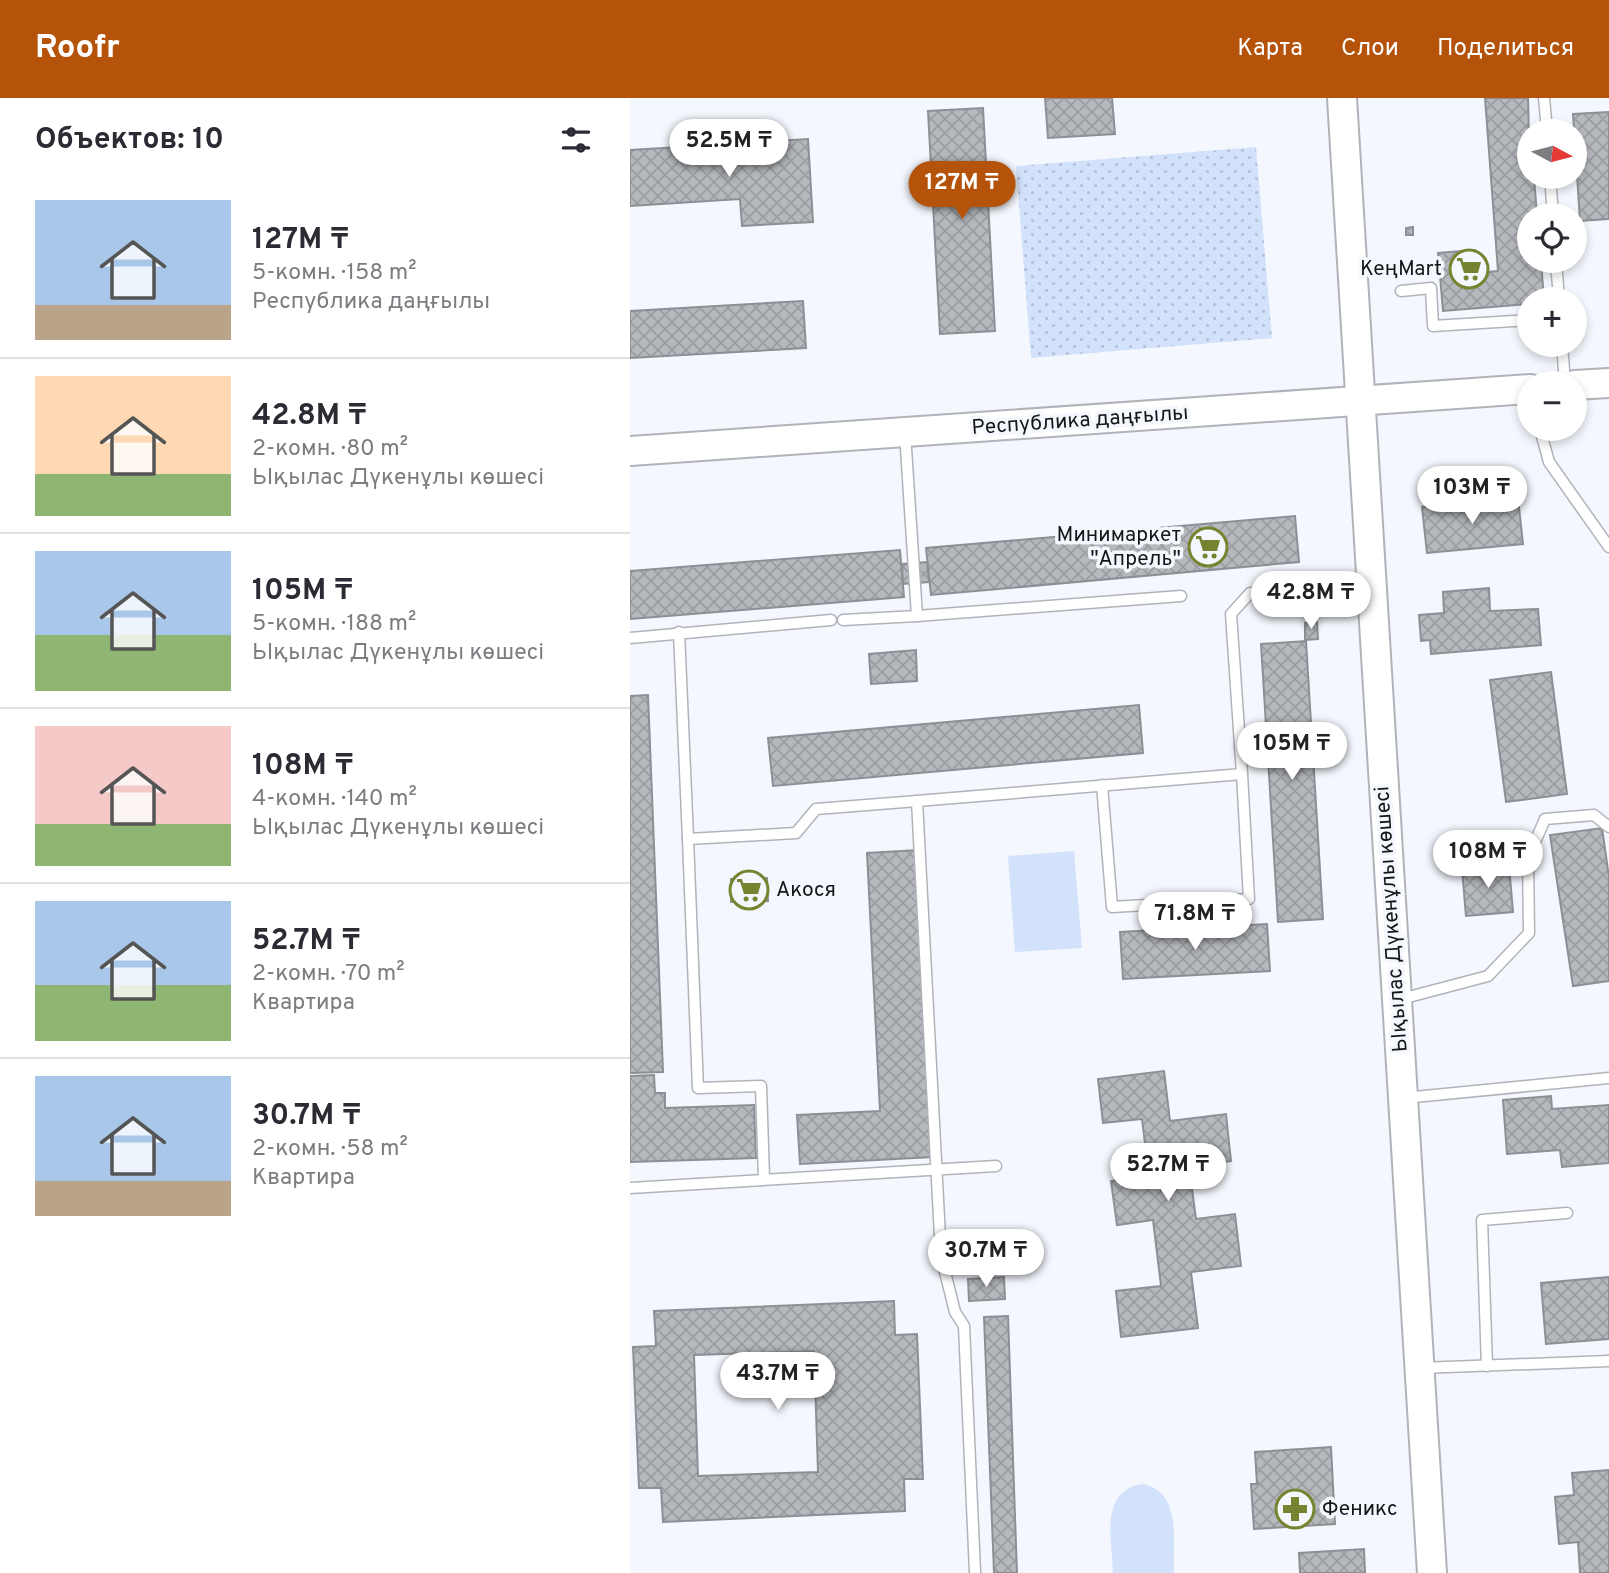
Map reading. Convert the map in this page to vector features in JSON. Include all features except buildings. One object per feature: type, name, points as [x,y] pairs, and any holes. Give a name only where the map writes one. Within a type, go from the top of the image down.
[{"type":"street","name":"Ықылас Дүкенұлы көшесі","points":[[1342,98],[1432,1573]]},
{"type":"street","points":[[1587,384],[1609,383]]},
{"type":"street","name":"Республика даңғылы","points":[[630,451],[1517,390]]},
{"type":"lane","points":[[1544,98],[1546,119]]},
{"type":"lane","points":[[1401,290],[1431,288],[1433,326],[1517,321]]},
{"type":"lane","points":[[905,433],[917,616]]},
{"type":"lane","points":[[1544,441],[1549,462],[1609,547]]},
{"type":"lane","points":[[1102,785],[1112,907],[1249,900],[1231,614],[1250,593],[1371,581]]},
{"type":"lane","points":[[842,620],[1181,596]]},
{"type":"lane","points":[[630,638],[831,620]]},
{"type":"lane","points":[[679,632],[698,1088],[761,1086],[764,1179]]},
{"type":"lane","points":[[688,839],[796,833],[816,809],[1242,774]]},
{"type":"lane","points":[[917,801],[941,1256],[955,1312],[964,1326],[975,1572]]},
{"type":"lane","points":[[1397,1000],[1488,976],[1529,933],[1528,858],[1545,819],[1594,815],[1609,827]]},
{"type":"lane","points":[[1404,1098],[1609,1078]]},
{"type":"lane","points":[[630,1188],[996,1166]]},
{"type":"lane","points":[[1487,1366],[1482,1220],[1567,1213]]},
{"type":"lane","points":[[1420,1368],[1609,1361]]},
{"type":"shaded area","points":[[1256,147],[1272,338],[1031,358],[1016,166]]},
{"type":"shaded area","points":[[1074,851],[1082,948],[1015,952],[1008,856]]},
{"type":"shaded area","points":[[1143,1484],[1156,1489],[1170,1508],[1174,1533],[1174,1573],[1113,1573],[1110,1532],[1114,1506],[1129,1488]]},
{"type":"place","name":"КеңMart","points":[[1469,269]]},
{"type":"place","name":"Минимаркет \"Апрель\"","points":[[1208,547]]},
{"type":"place","name":"Акося","points":[[749,890]]},
{"type":"place","name":"Феникс","points":[[1295,1509]]}]
